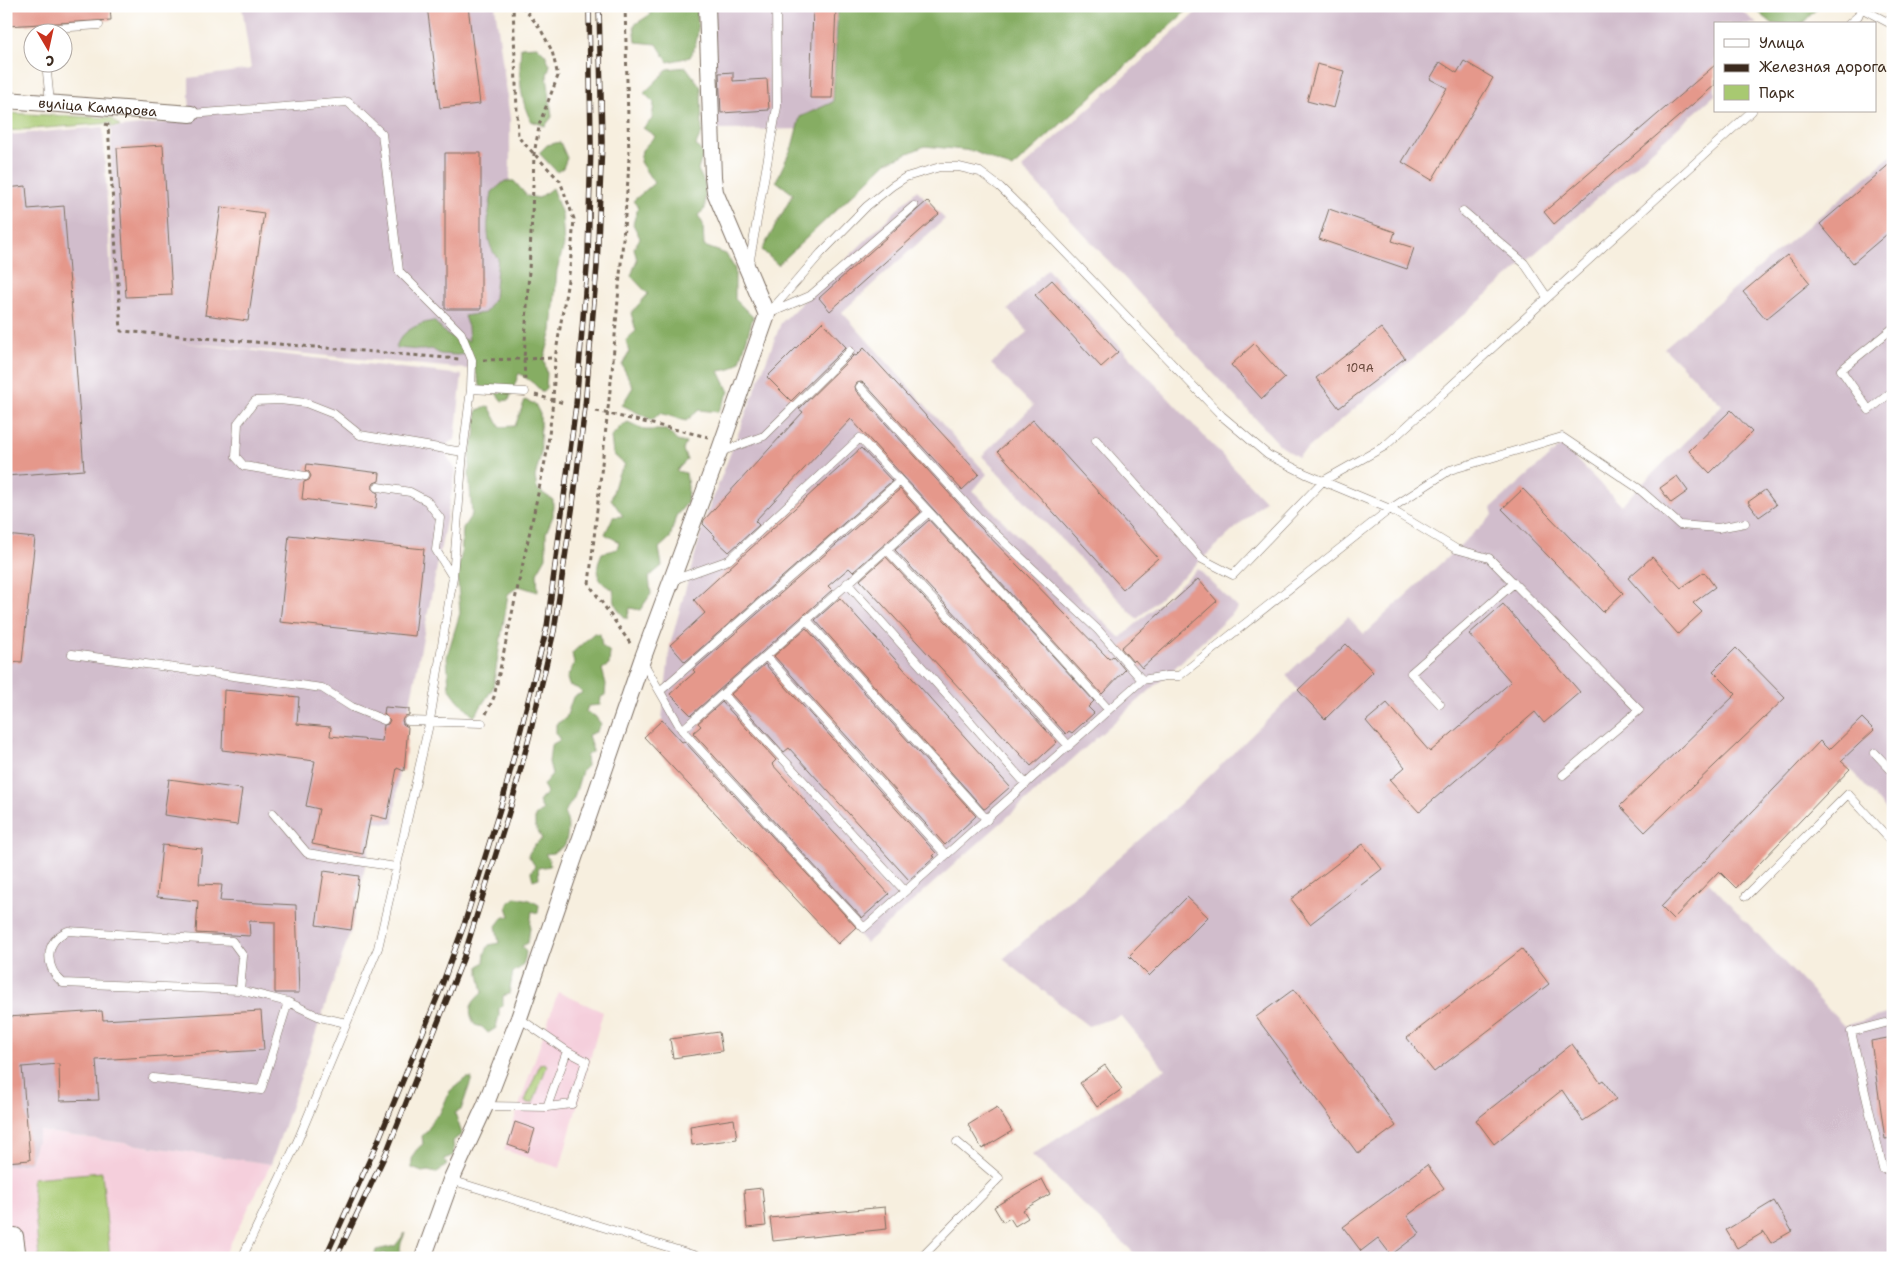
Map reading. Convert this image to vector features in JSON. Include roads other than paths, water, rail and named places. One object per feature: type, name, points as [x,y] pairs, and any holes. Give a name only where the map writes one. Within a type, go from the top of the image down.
[{"type":"street","points":[[423,1258],[451,1180],[485,1106],[519,1018],[642,660],[719,452],[766,315],[715,192],[707,6]]},
{"type":"street","name":"вуліца Камарова","points":[[6,100],[191,114]]},
{"type":"street","points":[[6,1238],[16,1236],[18,1258]]},
{"type":"lane","points":[[748,272],[777,107],[776,6]]},
{"type":"lane","points":[[1851,22],[1858,16],[1862,7],[1893,25]]},
{"type":"lane","points":[[72,27],[99,25]]},
{"type":"lane","points":[[47,72],[50,103]]},
{"type":"lane","points":[[191,114],[348,102],[382,134],[399,271],[461,333],[472,360],[471,389],[463,452],[453,577],[430,720],[378,948],[298,1140],[242,1258]]},
{"type":"lane","points":[[1096,440],[1202,559],[1233,575],[1323,481],[1385,446],[1751,112]]},
{"type":"lane","points":[[766,315],[867,206],[892,186],[906,177],[929,169],[950,167],[980,172],[1000,187],[1033,219],[1222,416],[1268,455],[1323,481],[1390,509],[1456,549],[1489,558],[1639,710],[1563,774]]},
{"type":"lane","points":[[766,315],[810,296],[914,206]]},
{"type":"lane","points":[[1463,212],[1524,263],[1547,297]]},
{"type":"lane","points":[[1893,328],[1841,370],[1869,410],[1893,390]]},
{"type":"lane","points":[[719,452],[764,436],[850,351]]},
{"type":"lane","points":[[860,387],[980,520],[1098,630],[1142,680]]},
{"type":"lane","points":[[471,389],[525,392]]},
{"type":"lane","points":[[305,476],[244,466],[236,457],[238,423],[255,402],[280,400],[306,402],[334,414],[360,435],[463,452]]},
{"type":"lane","points":[[642,660],[682,730],[864,928],[1142,680],[1179,676],[1390,509],[1450,470],[1562,437],[1638,488],[1680,525],[1718,528],[1745,524]]},
{"type":"lane","points":[[672,580],[729,560],[860,438],[1108,709]]},
{"type":"lane","points":[[660,691],[900,481]]},
{"type":"lane","points":[[378,487],[410,492],[427,501],[440,518],[436,550],[453,577]]},
{"type":"lane","points":[[682,730],[929,512]]},
{"type":"lane","points":[[887,550],[1069,746]]},
{"type":"lane","points":[[847,583],[1026,784]]},
{"type":"lane","points":[[1440,704],[1412,672],[1514,583]]},
{"type":"lane","points":[[806,619],[987,820]]},
{"type":"lane","points":[[72,654],[322,688],[352,707],[384,720]]},
{"type":"lane","points":[[766,656],[946,856]]},
{"type":"lane","points":[[723,694],[905,892]]},
{"type":"lane","points":[[408,721],[430,720],[482,723]]},
{"type":"lane","points":[[1875,752],[1893,772]]},
{"type":"lane","points":[[1746,896],[1848,794],[1893,843]]},
{"type":"lane","points":[[273,813],[307,853],[396,867]]},
{"type":"lane","points":[[240,990],[243,956],[232,941],[68,931],[60,934],[53,941],[50,950],[51,969],[55,976],[63,983],[240,990],[288,1002],[320,1017],[346,1023]]},
{"type":"lane","points":[[153,1078],[261,1090],[288,1002]]},
{"type":"lane","points":[[485,1106],[547,1107],[572,1104],[586,1061],[567,1051],[519,1018]]},
{"type":"lane","points":[[1883,1169],[1851,1032],[1893,1021]]},
{"type":"lane","points":[[547,1107],[567,1051]]},
{"type":"lane","points":[[921,1258],[999,1178],[957,1142]]},
{"type":"lane","points":[[451,1180],[703,1258]]},
{"type":"railway","points":[[325,1258],[376,1146],[439,993],[464,925],[503,799],[547,627],[576,405],[588,255],[591,144],[589,6]]},
{"type":"railway","points":[[336,1258],[387,1151],[463,959],[510,809],[554,631],[585,407],[597,266],[602,142],[599,6]]}]
